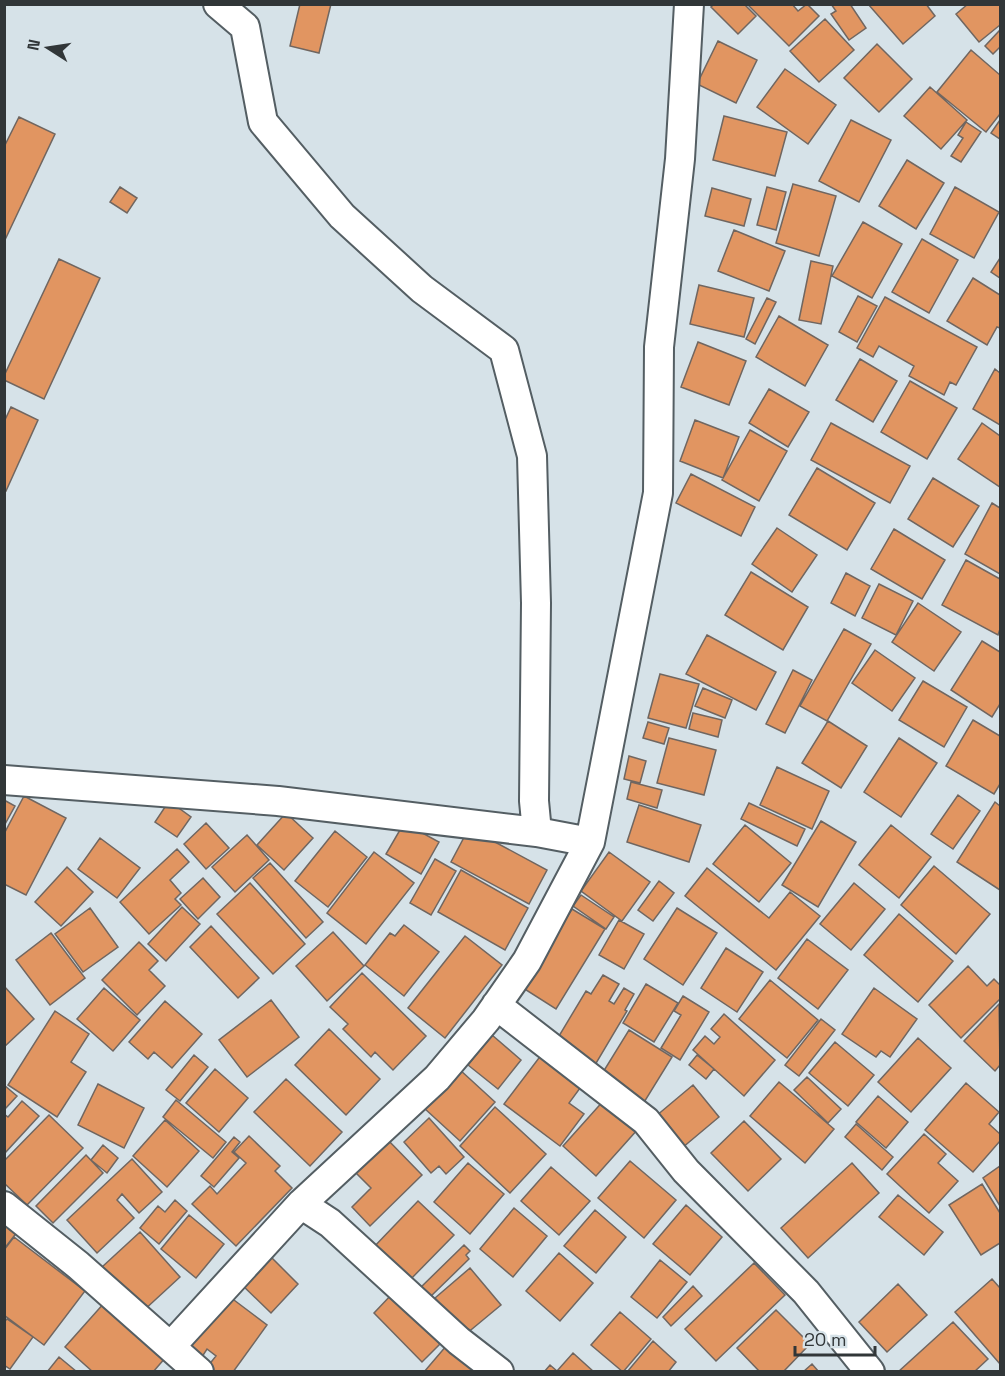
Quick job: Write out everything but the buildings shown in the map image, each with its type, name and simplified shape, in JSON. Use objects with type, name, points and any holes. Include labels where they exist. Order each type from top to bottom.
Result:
[{"type":"street","points":[[218,4],[245,27],[263,122],[270,131],[342,216],[422,289],[504,350],[532,456],[536,603],[534,801],[537,832]]},
{"type":"street","points":[[4,1206],[78,1265],[184,1363],[301,1204],[437,1078],[496,1005],[527,961],[590,843],[658,493],[659,346],[680,159],[689,4]]},
{"type":"street","points":[[4,780],[278,801],[537,832],[590,843]]},
{"type":"street","points":[[496,1005],[646,1121],[686,1171],[806,1292],[870,1371]]},
{"type":"street","points":[[301,1204],[330,1223],[459,1341],[499,1371]]}]
